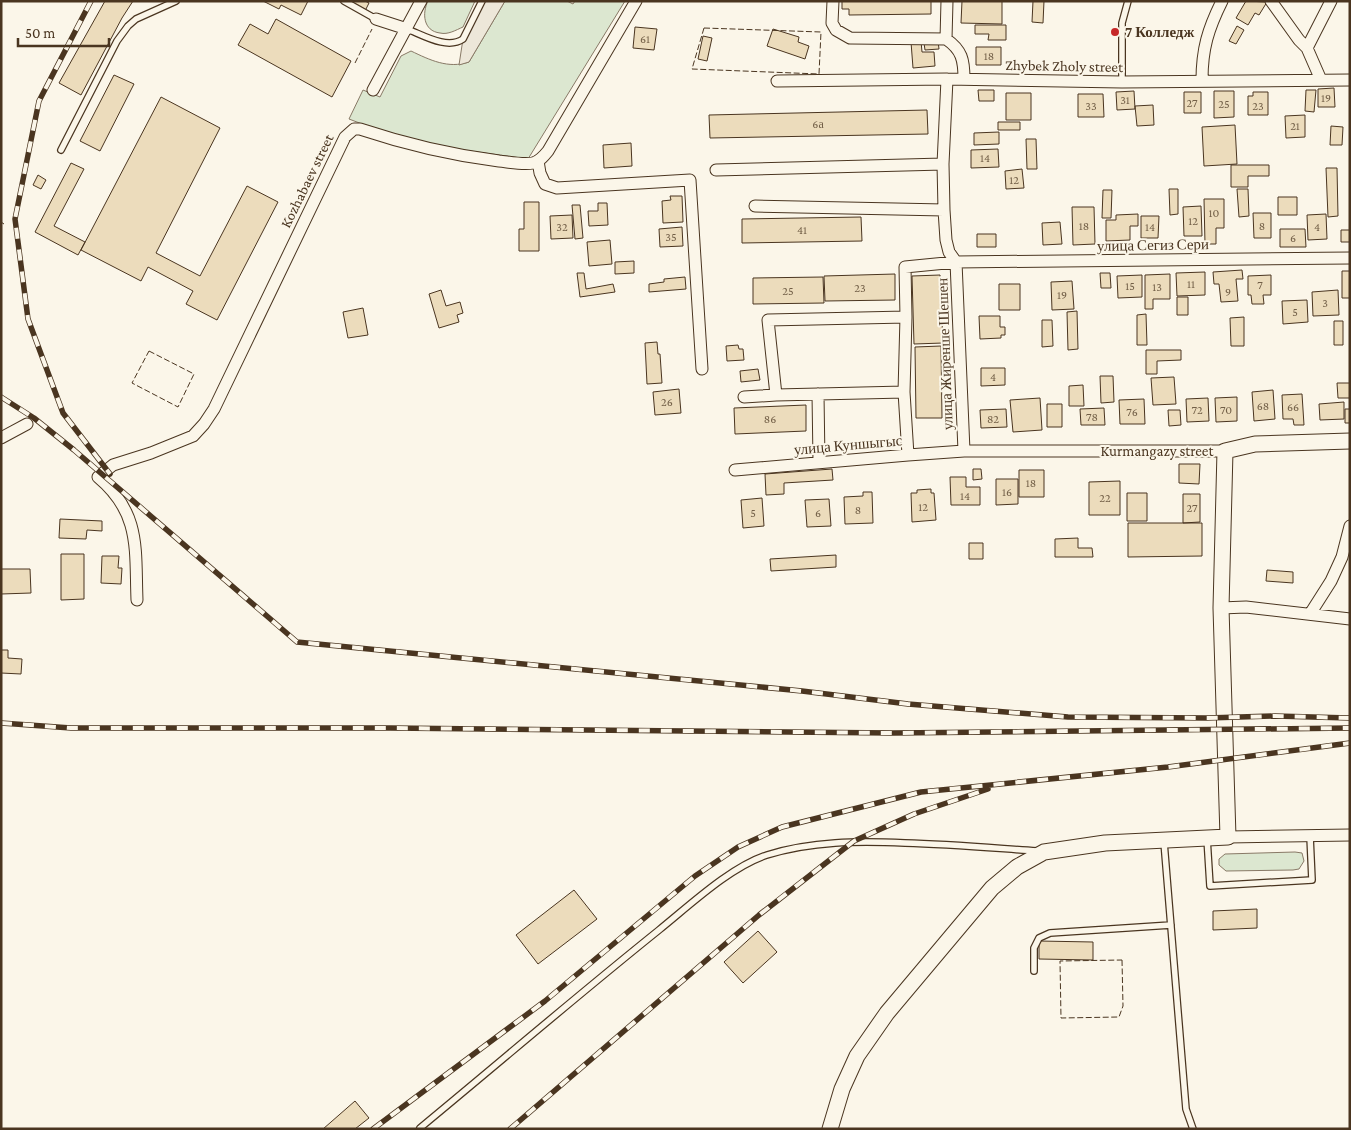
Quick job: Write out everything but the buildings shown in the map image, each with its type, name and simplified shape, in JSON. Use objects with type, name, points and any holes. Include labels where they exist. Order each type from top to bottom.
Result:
[{"type":"main road","name":"Kurmangazy street","points":[[1225,451],[1255,444],[1350,441]]},
{"type":"main road","points":[[830,1129],[842,1090],[857,1056],[887,1013],[992,888],[1017,867],[1044,852],[1105,843],[1228,837],[1221,608],[1225,451]]},
{"type":"street","points":[[373,90],[422,1]]},
{"type":"street","points":[[636,1],[548,151],[538,161],[540,173],[545,184],[557,188],[690,180],[702,369]]},
{"type":"street","points":[[833,1],[832,22],[836,30],[850,38],[946,39],[960,52],[964,62],[964,79]]},
{"type":"street","points":[[946,39],[947,1]]},
{"type":"street","points":[[1202,80],[1202,61],[1206,40],[1222,1]]},
{"type":"street","points":[[1270,1],[1307,48],[1321,80]]},
{"type":"street","points":[[1307,48],[1331,1]]},
{"type":"street","points":[[376,19],[407,29]]},
{"type":"street","name":"улица Жиренше Шешен","points":[[947,79],[943,164],[944,210],[946,240],[956,262],[964,451]]},
{"type":"street","name":"Zhybek Zholy street","points":[[777,80],[964,79],[1122,82],[1350,80]]},
{"type":"street","name":"Kozhabaev street","points":[[136,600],[132,528],[124,505],[110,487],[98,477],[113,464],[152,453],[193,436],[204,424],[214,409],[341,144],[349,132],[360,129],[403,143],[470,157],[525,163],[538,161]]},
{"type":"street","points":[[716,170],[943,164]]},
{"type":"street","points":[[755,206],[944,210]]},
{"type":"street","name":"улица Сегиз Сери","points":[[906,317],[905,267],[956,262],[1350,258]]},
{"type":"street","points":[[776,395],[768,320],[906,317],[904,392],[908,455]]},
{"type":"street","points":[[744,397],[904,392]]},
{"type":"street","points":[[818,394],[819,462]]},
{"type":"street","points":[[1,438],[26,424]]},
{"type":"street","name":"Kurmangazy street","points":[[964,451],[1225,451]]},
{"type":"street","name":"улица Куншыгыс","points":[[735,470],[964,451]]},
{"type":"street","points":[[1310,614],[1331,581],[1342,557],[1350,526]]},
{"type":"street","points":[[1221,608],[1246,607],[1350,619]]},
{"type":"street","points":[[1228,837],[1350,835]]},
{"type":"lane","points":[[61,150],[118,41],[128,26],[136,19],[176,1]]},
{"type":"lane","points":[[344,1],[376,19]]},
{"type":"lane","points":[[407,29],[436,40],[458,43],[463,39],[482,1]]},
{"type":"lane","points":[[1122,82],[1122,23],[1128,1]]},
{"type":"lane","points":[[1207,838],[1210,886],[1312,880],[1310,836]]},
{"type":"lane","points":[[1164,840],[1186,1109],[1193,1129]]},
{"type":"lane","points":[[421,1129],[629,954],[727,875],[764,856],[816,844],[854,841],[951,844],[1044,852]]},
{"type":"lane","points":[[1034,971],[1034,948],[1039,938],[1050,933],[1171,926]]},
{"type":"green space","points":[[428,1],[475,1],[463,27],[452,32],[443,33],[434,32],[425,21]]},
{"type":"green space","points":[[505,1],[567,1],[573,4],[575,1],[625,1],[528,159],[412,143],[349,119],[363,90],[380,97],[401,56],[411,51],[446,64],[469,62]]},
{"type":"green space","points":[[1302,853],[1304,861],[1299,869],[1226,871],[1219,865],[1219,859],[1225,854]]},
{"type":"shaded area","points":[[482,1],[505,1],[469,62],[459,65],[463,39]]},
{"type":"railway","points":[[91,1],[39,101],[15,219],[28,319],[63,413],[110,474]]},
{"type":"railway","points":[[1,397],[34,418],[74,450],[297,642],[802,691],[908,704],[1068,717],[1207,718],[1275,716],[1350,718]]},
{"type":"railway","points":[[1,723],[71,728],[390,728],[893,733],[1350,728]]},
{"type":"railway","points":[[373,1129],[545,1001],[695,876],[738,847],[782,827],[921,792],[1168,767],[1350,743]]},
{"type":"railway","points":[[510,1129],[759,915],[854,841],[914,814],[988,789]]},
{"type":"fence","points":[[704,28],[821,32],[819,74],[692,69],[704,28]]},
{"type":"fence","points":[[355,63],[372,29]]},
{"type":"fence","points":[[149,351],[194,374],[178,407],[132,383],[149,351]]},
{"type":"fence","points":[[1122,960],[1123,1006],[1119,1017],[1061,1018],[1060,961],[1122,960]]},
{"type":"place","name":"7 Колледж","points":[[1115,32]]}]
